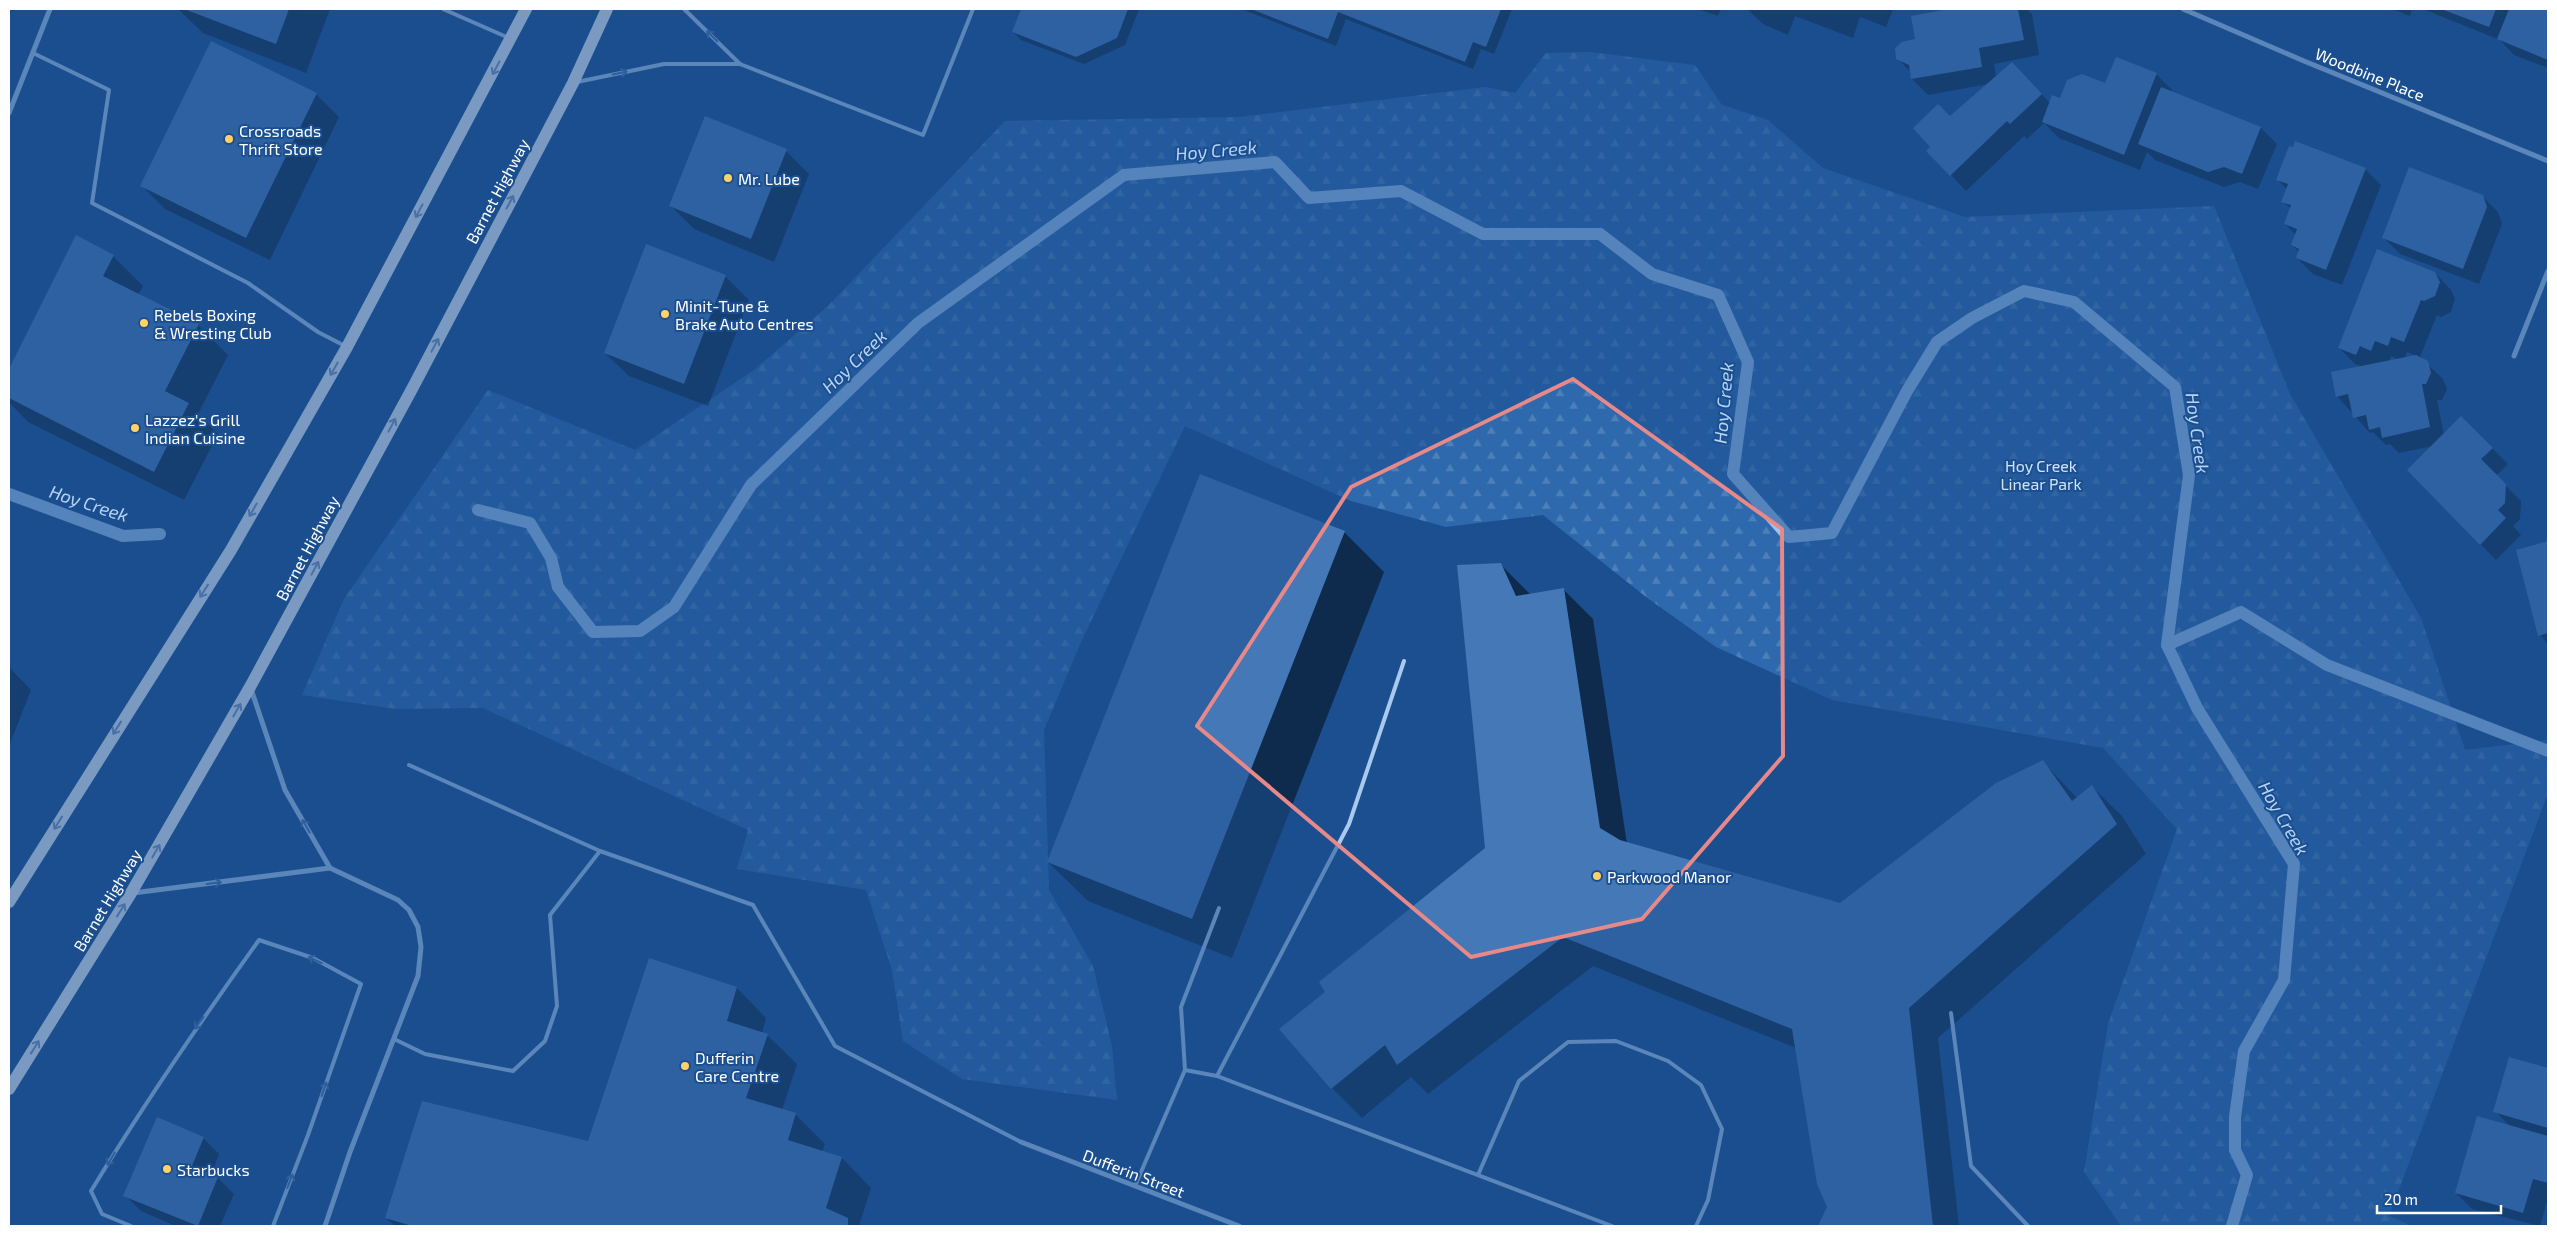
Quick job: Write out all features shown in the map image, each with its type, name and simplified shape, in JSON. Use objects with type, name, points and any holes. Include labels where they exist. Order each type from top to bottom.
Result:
[{"type":"main road","points":[[9,902],[230,550],[347,347],[526,9]]},
{"type":"main road","name":"Barnet Highway","points":[[9,1089],[131,893],[250,687],[405,402],[573,83],[608,9]]},
{"type":"street","points":[[9,113],[50,9]]},
{"type":"street","name":"Woodbine Place","points":[[2183,9],[2304,61],[2548,160]]},
{"type":"street","points":[[2514,356],[2548,271]]},
{"type":"street","points":[[250,687],[285,790],[330,868]]},
{"type":"street","points":[[131,893],[330,868],[398,900],[409,910],[418,927],[421,947],[418,976],[350,1152],[325,1226]]},
{"type":"street","name":"Dufferin Street","points":[[1021,1142],[1239,1226]]},
{"type":"lane","points":[[443,9],[511,39]]},
{"type":"lane","points":[[684,9],[740,64]]},
{"type":"lane","points":[[573,83],[664,64],[740,64],[924,135],[972,9]]},
{"type":"lane","points":[[33,53],[109,90],[92,203],[248,282],[318,332],[347,347]]},
{"type":"lane","points":[[1217,1076],[1349,824],[1404,661]]},
{"type":"lane","points":[[409,765],[600,850],[753,905],[835,1046],[1021,1142]]},
{"type":"lane","points":[[394,1039],[425,1054],[513,1071],[545,1041],[557,1006],[550,915],[600,850]]},
{"type":"lane","points":[[1135,1186],[1184,1070],[1181,1007],[1219,908]]},
{"type":"lane","points":[[131,1226],[102,1214],[92,1191],[130,1128],[194,1030],[259,940],[314,958],[361,984],[308,1135],[273,1226]]},
{"type":"lane","points":[[1951,1013],[1970,1166],[2028,1226]]},
{"type":"lane","points":[[1478,1175],[1520,1081],[1568,1042],[1616,1041],[1668,1061],[1701,1085],[1722,1129],[1708,1200],[1696,1226]]},
{"type":"lane","points":[[1184,1070],[1217,1076],[1612,1226]]},
{"type":"highlighted area","points":[[1573,379],[1782,529],[1783,756],[1642,919],[1471,957],[1197,726],[1351,487]]},
{"type":"green space","name":"Hoy Creek Linear Park","points":[[1590,52],[1695,65],[1722,105],[1768,120],[1823,168],[1965,217],[2214,206],[2290,394],[2421,618],[2465,750],[2548,740],[2548,793],[2389,1216],[2412,1226],[2121,1226],[2084,1172],[2108,1024],[2177,829],[2103,748],[1832,700],[1716,647],[1646,597],[1543,515],[1446,527],[1351,501],[1185,426],[1081,642],[1044,730],[1049,890],[1093,966],[1112,1046],[1117,1100],[962,1079],[903,1041],[892,970],[866,890],[737,869],[748,830],[483,708],[396,709],[302,695],[344,599],[488,390],[635,450],[754,370],[828,306],[1005,121],[1240,117],[1486,87],[1515,93],[1546,53]]},
{"type":"building","points":[[184,9],[289,9],[276,44]]},
{"type":"building","points":[[1021,9],[1128,9],[1117,38],[1076,57],[1012,32]]},
{"type":"building","points":[[1251,9],[1501,9],[1486,47],[1473,42],[1465,62],[1338,12],[1328,39]]},
{"type":"building","points":[[1949,9],[2018,9],[2024,40],[1979,48],[1982,67],[1911,79],[1909,65],[1896,59],[1895,48],[1902,42],[1915,39],[1911,16]]},
{"type":"building","points":[[2441,9],[2496,9],[2489,27]]},
{"type":"building","points":[[2509,9],[2548,9],[2548,60],[2497,39]]},
{"type":"building","name":"Crossroads Thrift Store","points":[[211,41],[317,93],[246,238],[140,186]]},
{"type":"building","points":[[2116,57],[2157,73],[2124,155],[2042,122],[2052,95],[2060,98],[2067,80],[2082,74],[2105,83]]},
{"type":"building","points":[[2012,62],[2042,94],[2010,124],[2007,121],[1950,176],[1926,151],[1930,147],[1913,128],[1938,104],[1950,116]]},
{"type":"building","points":[[2161,87],[2261,127],[2242,174],[2224,167],[2208,172],[2138,144]]},
{"type":"building","name":"Mr. Lube","points":[[705,116],[787,149],[751,239],[669,206]]},
{"type":"building","points":[[2295,141],[2366,168],[2326,270],[2296,258],[2299,249],[2291,245],[2297,229],[2284,224],[2291,205],[2281,202],[2288,184],[2276,180],[2289,146],[2293,147]]},
{"type":"building","points":[[2409,167],[2483,195],[2487,207],[2463,269],[2382,238]]},
{"type":"building","points":[[76,235],[114,255],[103,276],[199,324],[165,391],[189,403],[154,472],[9,398],[9,369]]},
{"type":"building","name":"Minit-Tune & Brake Auto Centres","points":[[646,244],[726,275],[684,384],[604,353]]},
{"type":"building","points":[[2377,249],[2435,272],[2440,282],[2435,296],[2424,301],[2421,300],[2404,342],[2391,337],[2388,346],[2375,341],[2371,351],[2360,346],[2356,355],[2338,348]]},
{"type":"building","points":[[2416,355],[2428,361],[2431,373],[2426,384],[2422,384],[2430,427],[2382,438],[2380,427],[2369,430],[2366,415],[2353,418],[2348,394],[2336,397],[2331,372]]},
{"type":"building","points":[[2461,416],[2493,448],[2481,459],[2506,484],[2505,503],[2498,510],[2506,518],[2480,545],[2407,470]]},
{"type":"building","points":[[1200,474],[1345,531],[1192,919],[1047,862]]},
{"type":"building","points":[[2548,541],[2548,633],[2538,636],[2516,550]]},
{"type":"building","name":"Parkwood Manor","points":[[1501,563],[1516,596],[1564,588],[1600,828],[1620,840],[1840,903],[1996,783],[2043,760],[2072,801],[2092,785],[2117,824],[1909,1008],[1933,1226],[1818,1226],[1827,1207],[1817,1184],[1792,1029],[1563,937],[1397,1065],[1385,1045],[1331,1089],[1279,1029],[1325,992],[1319,982],[1485,848],[1457,565]]},
{"type":"building","name":"Dufferin Care Centre","points":[[649,958],[737,987],[727,1021],[768,1034],[746,1098],[796,1113],[788,1140],[842,1157],[826,1208],[848,1218],[848,1226],[412,1226],[385,1218],[422,1101],[588,1141]]},
{"type":"building","points":[[2509,1057],[2548,1068],[2548,1128],[2493,1112]]},
{"type":"building","points":[[2477,1116],[2548,1136],[2548,1183],[2533,1179],[2523,1213],[2455,1193]]},
{"type":"building","name":"Starbucks","points":[[157,1117],[204,1137],[192,1166],[218,1177],[198,1226],[123,1196]]},
{"type":"waterway","name":"Hoy Creek","points":[[478,510],[530,523],[551,558],[558,587],[593,632],[640,631],[674,607],[751,485],[918,323],[1124,175],[1275,162],[1309,198],[1401,191],[1483,234],[1600,234],[1652,274],[1718,295],[1748,362],[1733,474],[1789,537],[1832,533],[1907,391],[1937,342],[1972,318],[2024,291],[2074,302],[2175,387],[2189,475],[2167,645],[2197,708],[2294,864],[2284,980],[2244,1051],[2235,1117],[2235,1150],[2247,1175],[2232,1226]]},
{"type":"waterway","name":"Hoy Creek","points":[[9,494],[123,536],[160,534]]},
{"type":"waterway","points":[[2167,645],[2241,612],[2327,665],[2548,751]]},
{"type":"place","name":"Crossroads Thrift Store","points":[[229,139]]},
{"type":"place","name":"Mr. Lube","points":[[728,178]]},
{"type":"place","name":"Minit-Tune & Brake Auto Centres","points":[[665,314]]},
{"type":"place","name":"Rebels Boxing & Wresting Club","points":[[144,323]]},
{"type":"place","name":"Lazzez's Grill Indian Cuisine","points":[[135,428]]},
{"type":"place","name":"Parkwood Manor","points":[[1597,876]]},
{"type":"place","name":"Dufferin Care Centre","points":[[685,1066]]},
{"type":"place","name":"Starbucks","points":[[167,1169]]}]
